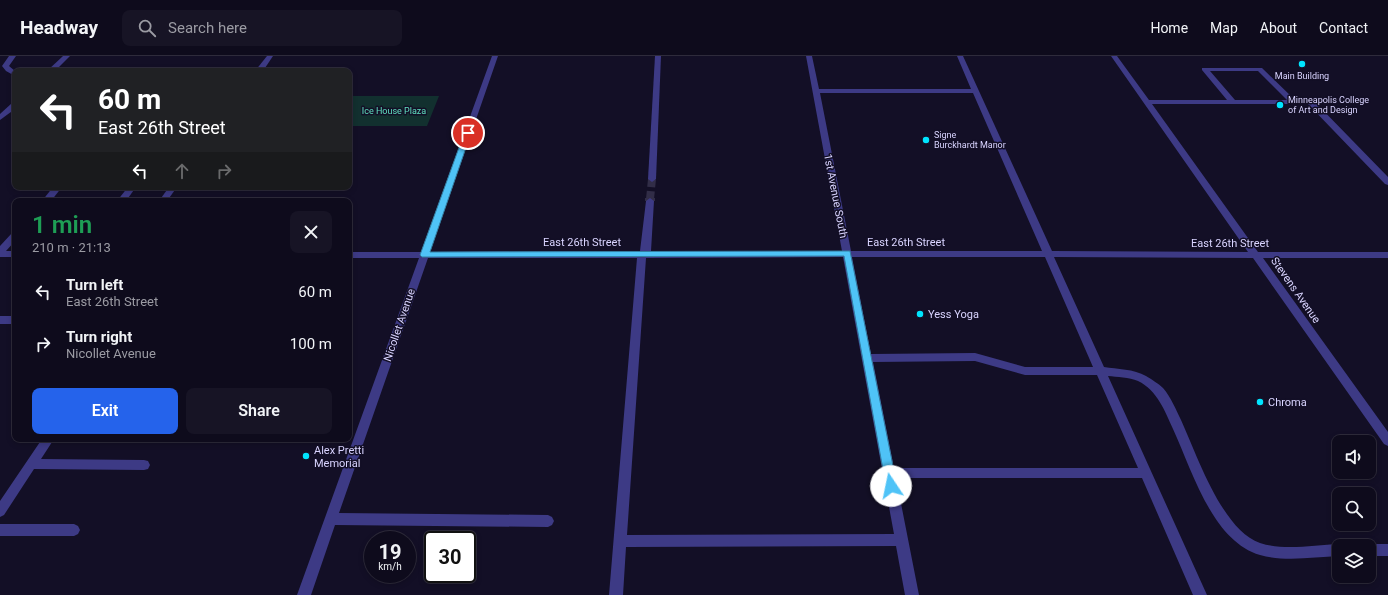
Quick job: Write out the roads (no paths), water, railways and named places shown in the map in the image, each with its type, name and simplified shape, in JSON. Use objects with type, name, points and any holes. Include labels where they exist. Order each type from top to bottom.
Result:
[{"type":"street","points":[[12,72],[5,66],[13,56]]},
{"type":"street","points":[[54,68],[67,56]]},
{"type":"street","points":[[261,68],[270,56]]},
{"type":"street","name":"Nicollet Avenue","points":[[304,595],[495,56]]},
{"type":"street","points":[[652,179],[658,56]]},
{"type":"street","name":"1st Avenue South","points":[[810,56],[912,595]]},
{"type":"street","points":[[960,56],[1200,595]]},
{"type":"street","name":"Stevens Avenue","points":[[1114,56],[1388,441]]},
{"type":"street","points":[[1233,102],[1204,69],[1260,69],[1293,102]]},
{"type":"street","points":[[816,91],[976,91]]},
{"type":"street","points":[[1147,102],[1310,102],[1388,182]]},
{"type":"street","points":[[0,118],[12,107]]},
{"type":"street","points":[[49,198],[55,190]]},
{"type":"street","points":[[123,198],[130,190]]},
{"type":"street","points":[[616,595],[644,254],[650,201]]},
{"type":"street","points":[[0,253],[12,239]]},
{"type":"street","points":[[0,253],[12,254]]},
{"type":"street","name":"East 26th Street","points":[[352,255],[1388,255]]},
{"type":"street","points":[[0,320],[12,320]]},
{"type":"street","points":[[867,358],[975,357],[1025,371],[1100,371],[1141,378],[1159,391],[1167,403],[1213,505],[1229,527],[1248,544],[1258,549],[1272,552],[1332,550]]},
{"type":"street","points":[[0,511],[46,442]]},
{"type":"street","points":[[32,464],[144,466]]},
{"type":"street","points":[[889,473],[1145,472]]},
{"type":"street","points":[[331,519],[548,521]]},
{"type":"street","points":[[0,530],[74,530]]},
{"type":"street","points":[[620,541],[902,540]]},
{"type":"street","points":[[1376,550],[1388,550]]},
{"type":"tunnel","points":[[650,199],[652,179]]},
{"type":"place","name":"Main Building","points":[[1302,64]]},
{"type":"place","name":"Minneapolis College of Art and Design","points":[[1280,105]]},
{"type":"place","name":"Signe Burckhardt Manor","points":[[926,140]]},
{"type":"place","name":"Yess Yoga","points":[[920,314]]},
{"type":"place","name":"Chroma","points":[[1260,402]]},
{"type":"place","name":"Alex Pretti Memorial","points":[[306,456]]},
{"type":"park label","name":"Ice House Plaza","points":[[394,111]]}]
